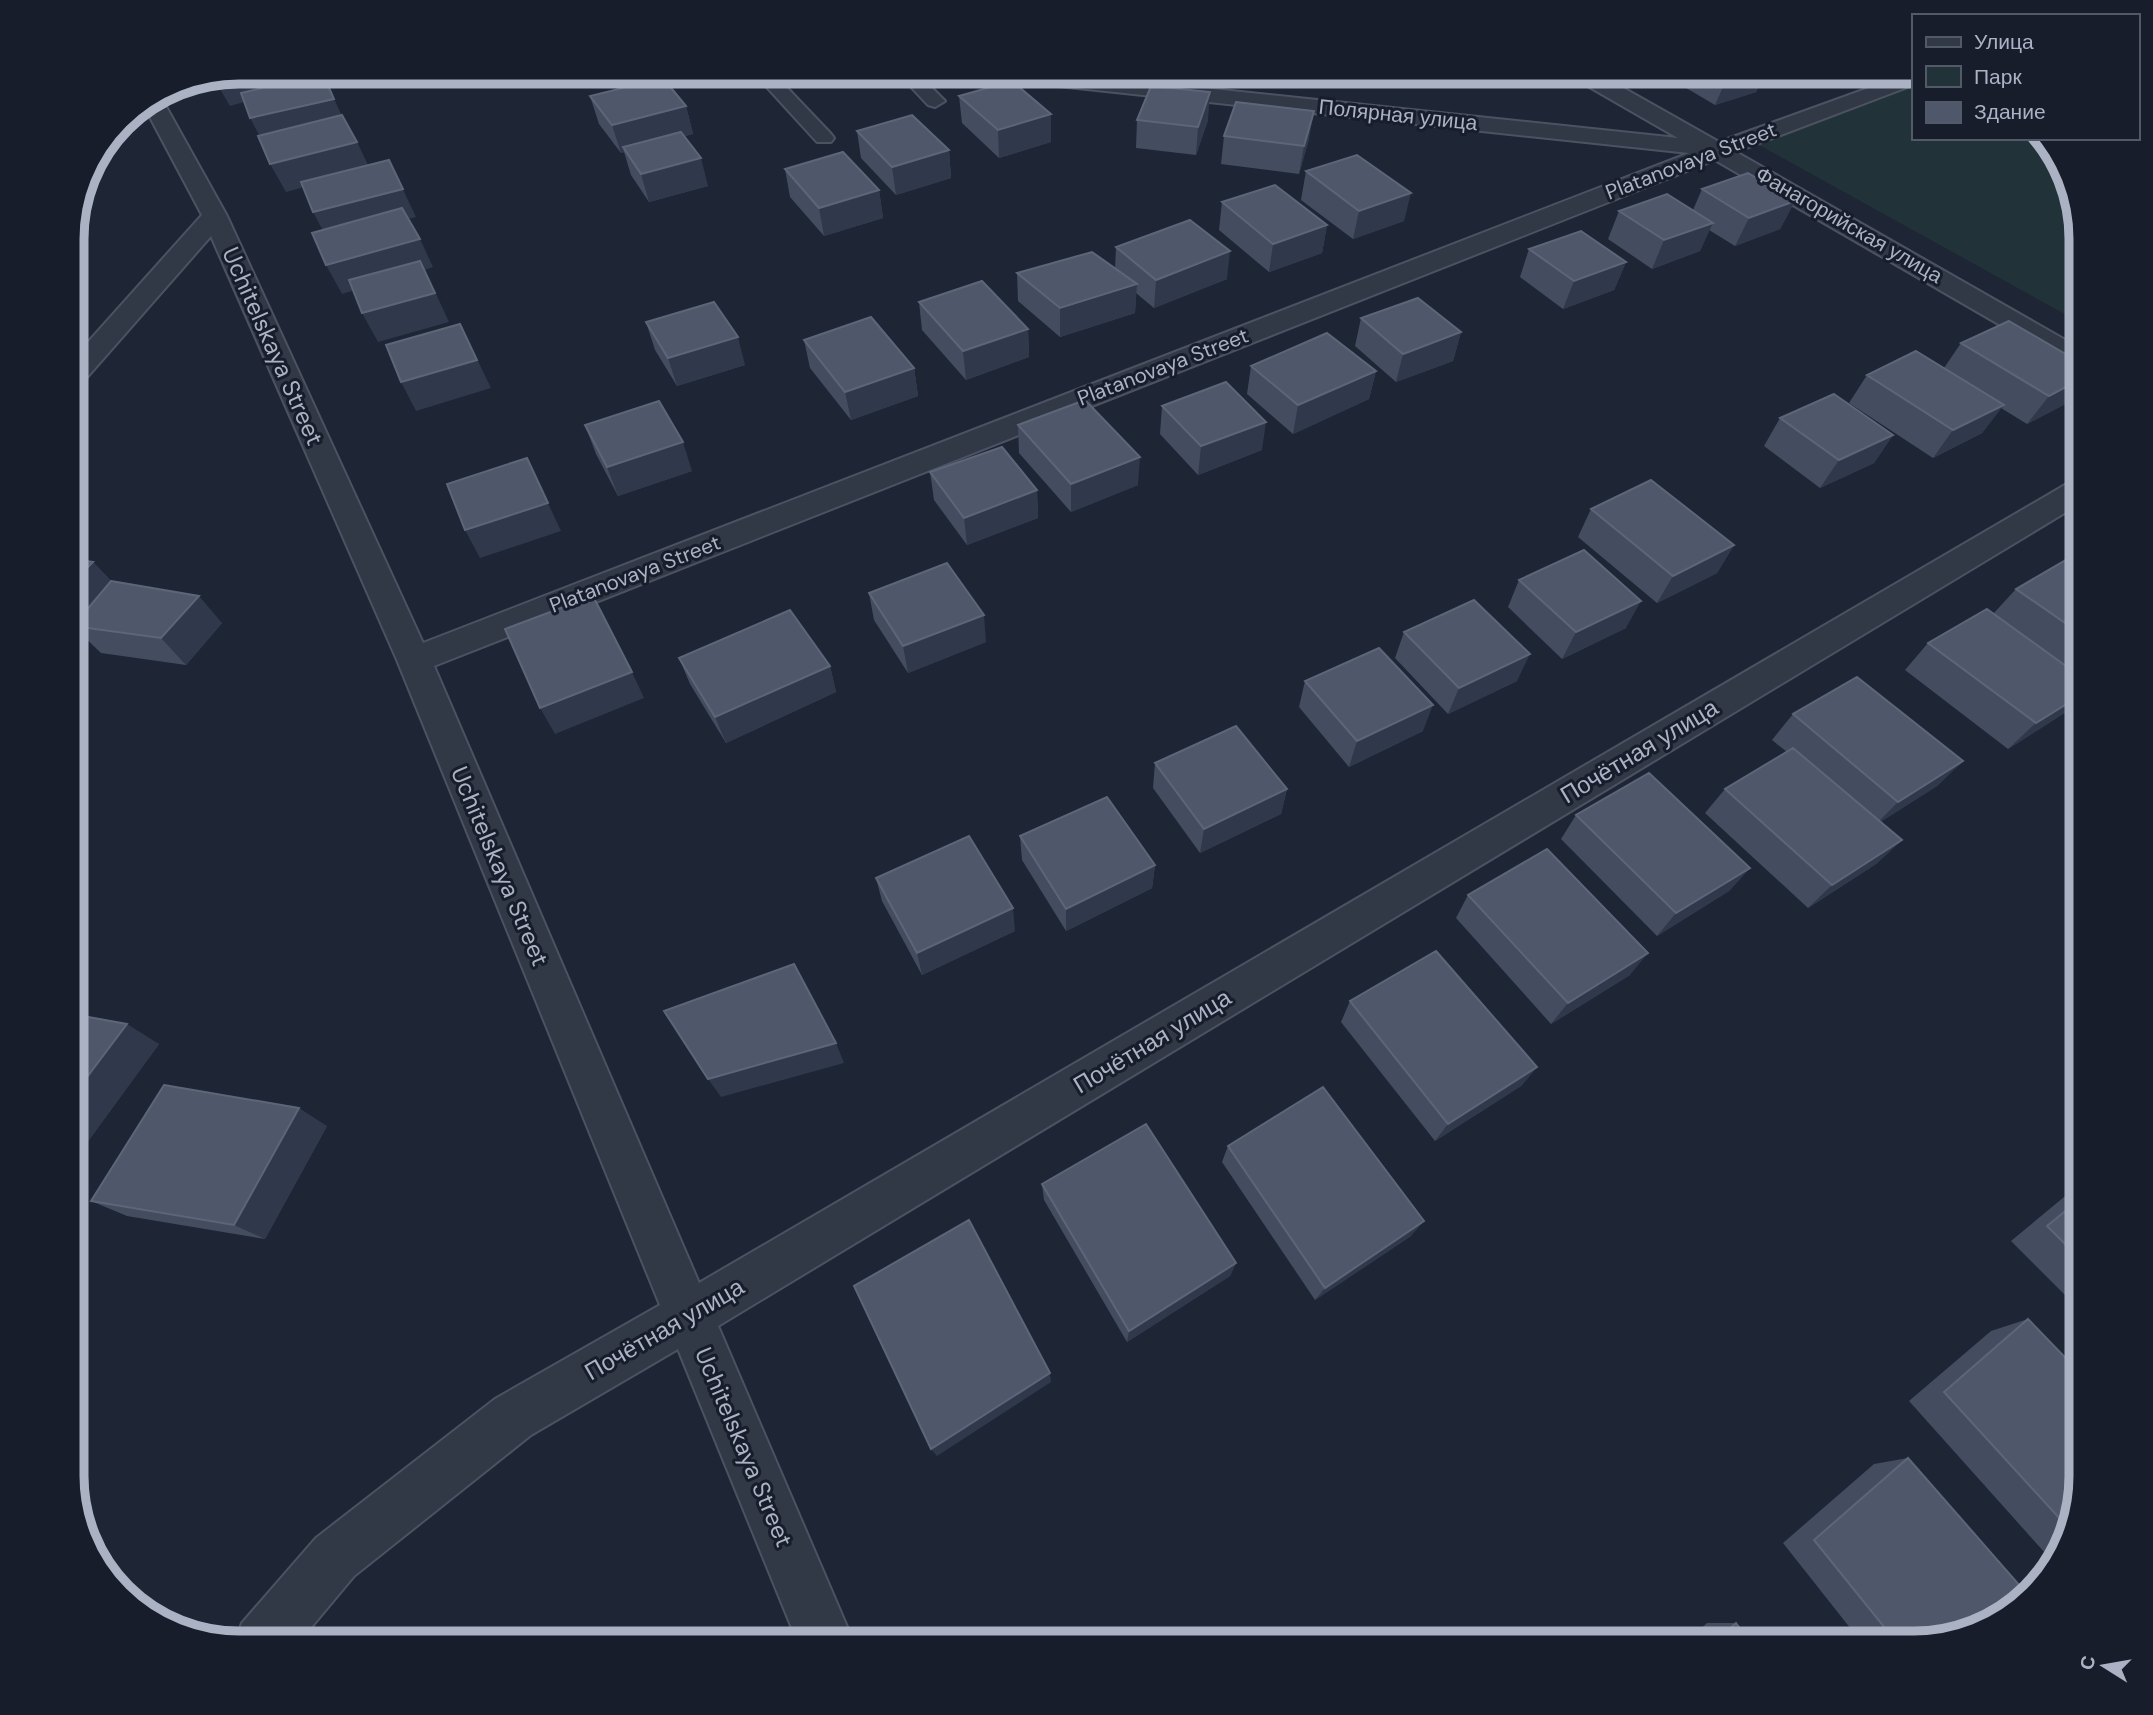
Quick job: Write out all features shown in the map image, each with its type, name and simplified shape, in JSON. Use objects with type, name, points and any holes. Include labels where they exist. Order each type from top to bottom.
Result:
[{"type":"street","name":"Полярная улица","points":[[1105,84],[1719,150]]},
{"type":"street","name":"Фанагорийская улица","points":[[1601,84],[2069,353]]},
{"type":"street","name":"Platanovaya Street","points":[[414,660],[1719,150],[1897,84]]},
{"type":"street","name":"Uchitelskaya Street","points":[[156,108],[215,216],[414,660],[821,1631]]},
{"type":"street","points":[[84,364],[215,216]]},
{"type":"street","points":[[84,332],[120,323]]},
{"type":"street","name":"Почётная улица","points":[[272,1631],[335,1557],[513,1417],[689,1316],[2069,496]]},
{"type":"lane","points":[[773,84],[824,138]]},
{"type":"lane","points":[[918,84],[935,102]]},
{"type":"green space","points":[[1912,85],[1912,140],[2033,140],[2048,161],[2064,199],[2069,239],[2069,316],[1759,145]]},
{"type":"building","points":[[280,84],[327,84],[334,99],[250,118],[241,93]]},
{"type":"building","points":[[639,84],[668,84],[686,106],[612,125],[590,96]]},
{"type":"building","points":[[1001,84],[1016,84],[1051,114],[998,130],[959,96]]},
{"type":"building","points":[[1151,86],[1210,92],[1198,127],[1137,120]]},
{"type":"building","points":[[1236,102],[1314,111],[1304,146],[1224,136]]},
{"type":"building","points":[[342,115],[357,142],[270,164],[258,136]]},
{"type":"building","points":[[912,115],[949,150],[892,167],[857,131]]},
{"type":"building","points":[[681,132],[701,158],[641,174],[623,147]]},
{"type":"building","points":[[843,152],[879,190],[819,208],[785,169]]},
{"type":"building","points":[[1357,155],[1411,193],[1359,211],[1306,171]]},
{"type":"building","points":[[389,160],[403,189],[313,212],[301,182]]},
{"type":"building","points":[[1748,173],[1795,201],[1749,218],[1702,189]]},
{"type":"building","points":[[1275,185],[1327,225],[1273,244],[1222,202]]},
{"type":"building","points":[[1667,194],[1713,223],[1664,240],[1619,211]]},
{"type":"building","points":[[402,208],[420,239],[326,265],[312,233]]},
{"type":"building","points":[[1190,220],[1230,251],[1156,280],[1116,247]]},
{"type":"building","points":[[1581,231],[1626,262],[1574,281],[1529,249]]},
{"type":"building","points":[[1092,252],[1137,284],[1060,308],[1017,273]]},
{"type":"building","points":[[420,261],[435,293],[362,313],[349,280]]},
{"type":"building","points":[[982,281],[1028,329],[963,351],[919,302]]},
{"type":"building","points":[[1418,298],[1461,332],[1403,354],[1361,318]]},
{"type":"building","points":[[714,302],[738,337],[668,358],[646,322]]},
{"type":"building","points":[[871,317],[914,368],[845,392],[804,340]]},
{"type":"building","points":[[2009,321],[2069,356],[2069,385],[2049,396],[1961,343]]},
{"type":"building","points":[[460,324],[477,360],[401,382],[386,345]]},
{"type":"building","points":[[1327,333],[1376,371],[1298,405],[1251,366]]},
{"type":"building","points":[[1916,351],[2004,405],[1953,430],[1867,375]]},
{"type":"building","points":[[1226,382],[1266,422],[1201,446],[1162,406]]},
{"type":"building","points":[[1834,394],[1893,435],[1839,460],[1780,418]]},
{"type":"building","points":[[1085,400],[1140,457],[1071,484],[1018,425]]},
{"type":"building","points":[[659,401],[683,442],[607,467],[585,425]]},
{"type":"building","points":[[1002,447],[1037,490],[964,518],[930,472]]},
{"type":"building","points":[[527,458],[548,503],[465,530],[447,484]]},
{"type":"building","points":[[1651,480],[1734,545],[1673,576],[1591,509]]},
{"type":"building","points":[[1584,550],[1641,601],[1576,632],[1519,580]]},
{"type":"building","points":[[2069,558],[2069,626],[2016,589]]},
{"type":"building","points":[[84,561],[93,562],[84,571]]},
{"type":"building","points":[[947,563],[984,615],[903,646],[869,593]]},
{"type":"building","points":[[111,581],[199,596],[161,638],[84,628],[84,613]]},
{"type":"building","points":[[593,596],[632,672],[540,708],[505,629]]},
{"type":"building","points":[[1474,600],[1530,654],[1459,688],[1404,632]]},
{"type":"building","points":[[1987,609],[2069,668],[2069,702],[2036,723],[1928,643]]},
{"type":"building","points":[[790,610],[830,666],[715,717],[679,658]]},
{"type":"building","points":[[1379,648],[1433,705],[1357,741],[1305,681]]},
{"type":"building","points":[[1857,677],[1963,761],[1898,802],[1793,714]]},
{"type":"building","points":[[1236,726],[1287,789],[1204,829],[1155,763]]},
{"type":"building","points":[[1793,748],[1902,840],[1832,885],[1725,789]]},
{"type":"building","points":[[1649,773],[1750,868],[1676,913],[1576,815]]},
{"type":"building","points":[[1107,797],[1155,865],[1066,909],[1020,836]]},
{"type":"building","points":[[969,836],[1013,908],[917,953],[876,878]]},
{"type":"building","points":[[1547,849],[1648,953],[1568,1003],[1468,895]]},
{"type":"building","points":[[1436,951],[1537,1067],[1448,1124],[1350,1001]]},
{"type":"building","points":[[794,964],[836,1043],[708,1079],[664,1011]]},
{"type":"building","points":[[84,1016],[127,1024],[84,1081]]},
{"type":"building","points":[[164,1085],[299,1108],[234,1225],[91,1201]]},
{"type":"building","points":[[1323,1087],[1424,1221],[1325,1288],[1228,1146]]},
{"type":"building","points":[[1146,1124],[1236,1263],[1129,1331],[1042,1184]]},
{"type":"building","points":[[2069,1208],[2069,1248],[2047,1226]]},
{"type":"building","points":[[969,1220],[1050,1373],[931,1449],[854,1286]]},
{"type":"building","points":[[2028,1319],[2069,1362],[2069,1476],[2062,1521],[1944,1392]]},
{"type":"building","points":[[1908,1458],[2022,1588],[2000,1605],[1964,1623],[1934,1630],[1887,1631],[1814,1540]]},
{"type":"building","points":[[1736,1623],[1742,1631],[1727,1631]]}]
